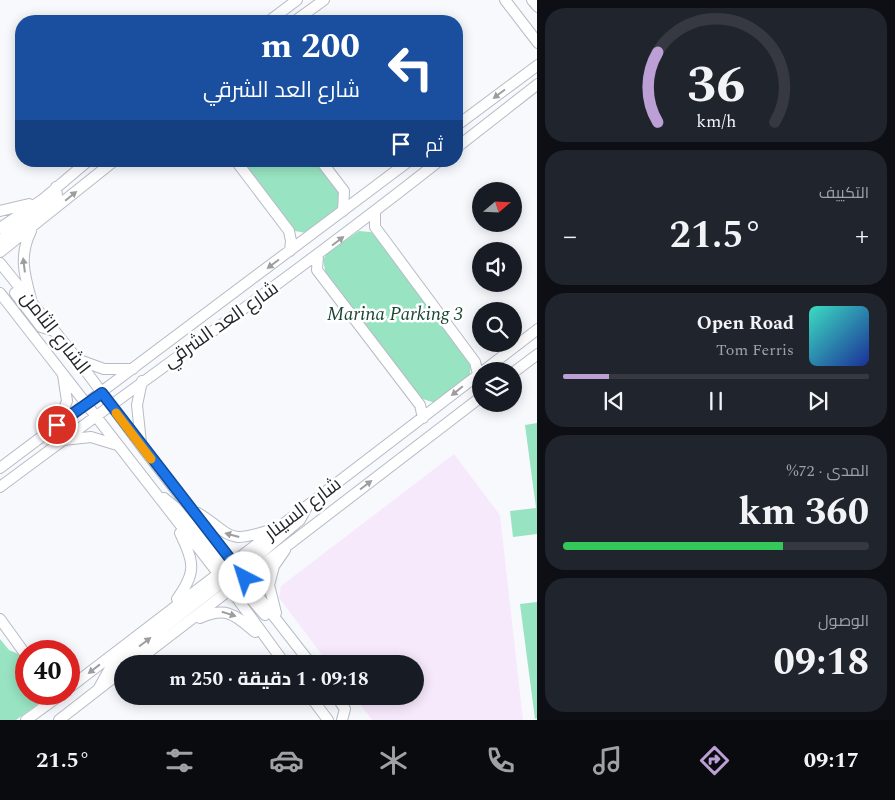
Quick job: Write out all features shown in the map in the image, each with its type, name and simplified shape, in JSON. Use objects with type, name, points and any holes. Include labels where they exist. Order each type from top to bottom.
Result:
[{"type":"street","points":[[277,15],[297,0]]},
{"type":"street","points":[[304,15],[324,0]]},
{"type":"street","points":[[506,0],[537,42]]},
{"type":"street","points":[[463,121],[537,65]]},
{"type":"street","points":[[463,142],[537,85]]},
{"type":"street","points":[[525,93],[537,89]]},
{"type":"street","points":[[0,228],[42,200],[81,167]]},
{"type":"street","points":[[0,252],[107,167]]},
{"type":"street","points":[[241,167],[289,231],[292,241],[290,251]]},
{"type":"street","points":[[326,167],[344,191],[343,212]]},
{"type":"street","name":"شارع العد الشرقي","points":[[0,468],[401,167]]},
{"type":"street","name":"شارع العد الشرقي","points":[[0,487],[110,404],[302,267],[431,167]]},
{"type":"street","points":[[0,240],[57,196],[56,187]]},
{"type":"street","points":[[344,191],[364,195]]},
{"type":"street","points":[[0,211],[19,208],[42,200]]},
{"type":"street","points":[[375,212],[375,227],[475,362]]},
{"type":"street","points":[[359,224],[375,227]]},
{"type":"street","points":[[33,227],[25,243],[23,256],[23,267],[33,304]]},
{"type":"street","points":[[289,231],[298,236],[310,236]]},
{"type":"street","points":[[318,255],[317,270],[420,405],[422,418]]},
{"type":"street","name":"الشارع الثامن","points":[[0,263],[77,359],[192,511],[231,575],[264,636],[278,655]]},
{"type":"street","points":[[302,267],[317,270]]},
{"type":"street","points":[[0,273],[41,327],[54,331]]},
{"type":"street","name":"الشارع الثامن","points":[[0,293],[175,520],[281,626],[304,655]]},
{"type":"street","name":"شارع السينار","points":[[494,362],[537,330]]},
{"type":"street","points":[[522,366],[537,355]]},
{"type":"street","points":[[77,359],[104,369],[134,369]]},
{"type":"street","points":[[57,425],[67,402],[63,374]]},
{"type":"street","name":"شارع السينار","points":[[145,655],[188,624],[231,575],[278,528],[472,379]]},
{"type":"street","points":[[142,381],[137,405],[142,447]]},
{"type":"street","name":"شارع السينار","points":[[80,679],[174,606],[288,544],[472,404]]},
{"type":"street","points":[[420,405],[435,409]]},
{"type":"street","points":[[63,440],[91,437],[118,446]]},
{"type":"street","points":[[148,484],[175,507],[278,631],[297,646]]},
{"type":"street","points":[[99,688],[109,670],[300,520],[309,504]]},
{"type":"street","points":[[192,511],[205,518],[219,531],[232,537],[253,536],[278,528]]},
{"type":"street","points":[[174,606],[187,584],[192,569],[189,551],[175,520]]},
{"type":"street","points":[[281,626],[268,585],[274,566],[288,544]]},
{"type":"street","points":[[188,624],[209,614],[225,612],[238,617],[257,634],[264,636]]},
{"type":"street","points":[[0,619],[15,640]]},
{"type":"street","points":[[59,720],[114,677]]},
{"type":"street","points":[[26,720],[36,716],[45,705]]},
{"type":"street","points":[[317,705],[328,720]]},
{"type":"street","points":[[342,705],[345,709],[342,720]]},
{"type":"shaded area","points":[[454,454],[500,515],[523,720],[372,720],[361,705],[424,705],[424,655],[322,655],[279,598],[281,586]]},
{"type":"green space","points":[[247,167],[321,167],[340,192],[341,209],[306,233],[295,231]]},
{"type":"green space","name":"Marina Parking 3","points":[[359,231],[371,232],[377,238],[464,353],[471,366],[469,379],[435,403],[420,398],[326,275],[323,260],[327,253]]},
{"type":"green space","points":[[537,423],[537,534],[513,537],[510,511],[536,508],[525,425]]},
{"type":"green space","points":[[537,602],[537,718],[535,719],[520,604]]},
{"type":"green space","points":[[0,639],[9,650],[15,652],[15,705],[37,705],[16,720],[0,720]]},
{"type":"slow traffic","points":[[116,413],[151,459]]},
{"type":"route","points":[[57,425],[102,393],[245,578]]}]
